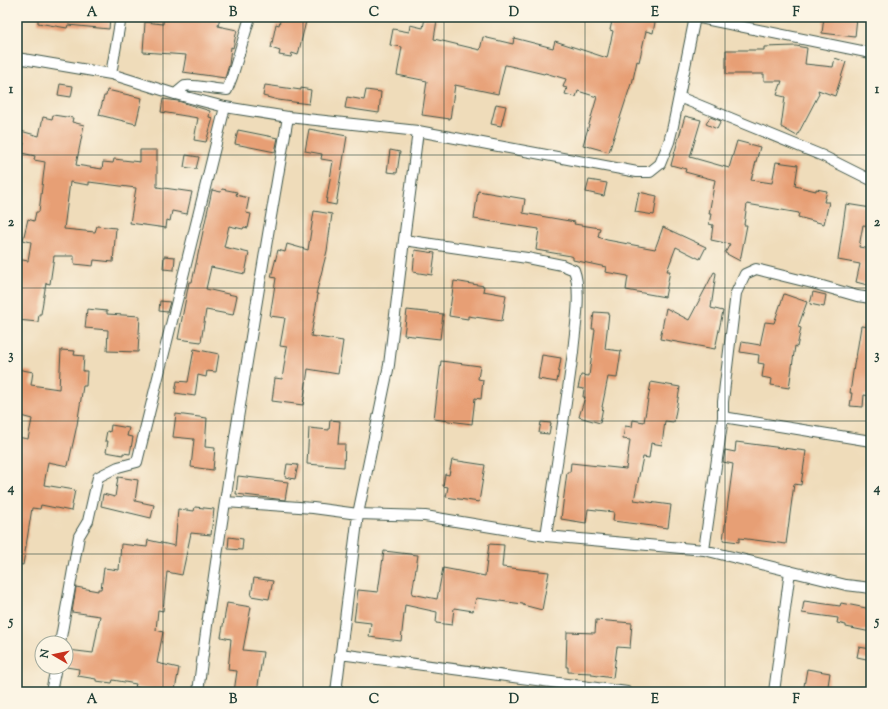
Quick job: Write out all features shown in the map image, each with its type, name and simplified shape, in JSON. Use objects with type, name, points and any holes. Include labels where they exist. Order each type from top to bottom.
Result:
[{"type":"street","points":[[111,74],[121,17]]},
{"type":"street","points":[[175,94],[185,86],[227,90],[250,17]]},
{"type":"street","points":[[17,58],[111,74],[175,94],[224,107],[288,117],[418,131],[637,172],[650,172],[660,164],[669,142],[695,17],[871,53]]},
{"type":"street","points":[[679,97],[823,156],[871,180]]},
{"type":"street","points":[[61,635],[79,536],[88,521],[98,477],[118,467],[137,462],[224,107]]},
{"type":"street","points":[[198,692],[248,351],[288,117]]},
{"type":"street","points":[[336,692],[358,514],[390,365],[418,131]]},
{"type":"street","points":[[404,240],[527,258],[562,265],[574,270],[577,278],[577,314],[566,403],[546,536]]},
{"type":"street","points":[[704,550],[723,417],[723,402],[736,293],[745,274],[756,269],[856,296],[871,298]]},
{"type":"street","points":[[723,417],[871,441]]},
{"type":"street","points":[[226,502],[313,508],[358,514],[425,516],[546,536],[704,550],[846,585],[871,588]]},
{"type":"street","points":[[774,692],[790,571]]},
{"type":"street","points":[[340,654],[627,692]]},
{"type":"street","points":[[51,692],[54,675]]},
{"type":"building","points":[[38,17],[110,17],[109,29],[68,25],[67,28],[38,23]]},
{"type":"building","points":[[164,17],[220,17],[218,26],[237,30],[233,48],[231,47],[229,65],[225,78],[183,72],[186,55],[143,52],[145,22],[163,24]]},
{"type":"building","points":[[281,17],[307,17],[298,55],[292,53],[291,57],[279,55],[280,51],[271,48],[276,24],[279,25]]},
{"type":"building","points":[[613,17],[656,17],[653,33],[646,31],[639,62],[637,61],[632,84],[609,152],[583,145],[597,97],[578,91],[576,97],[565,94],[567,88],[563,87],[566,79],[506,65],[498,94],[455,85],[450,119],[422,115],[427,81],[397,75],[402,47],[390,45],[393,29],[409,32],[410,25],[423,28],[425,18],[437,20],[434,39],[480,50],[483,37],[513,44],[514,38],[553,48],[555,41],[607,58],[613,31],[610,30]]},
{"type":"building","points":[[824,17],[857,17],[855,37],[822,33]]},
{"type":"building","points":[[796,46],[807,48],[805,64],[833,67],[835,58],[846,62],[835,96],[818,90],[819,94],[797,136],[781,127],[785,97],[777,95],[782,81],[764,81],[764,74],[726,74],[726,50],[764,50],[764,47]]},
{"type":"building","points":[[60,84],[73,86],[71,97],[58,95]]},
{"type":"building","points":[[265,85],[311,90],[309,104],[278,100],[263,96]]},
{"type":"building","points":[[107,90],[142,98],[136,124],[99,115]]},
{"type":"building","points":[[366,90],[381,92],[379,113],[345,108],[347,97],[364,100]]},
{"type":"building","points":[[163,99],[178,101],[210,111],[209,117],[213,118],[206,142],[194,140],[198,118],[161,112]]},
{"type":"building","points":[[496,104],[506,106],[501,126],[491,124]]},
{"type":"building","points":[[53,115],[73,118],[72,122],[84,125],[76,165],[102,169],[103,162],[113,163],[114,159],[140,162],[140,150],[157,150],[157,187],[192,192],[187,214],[172,211],[170,221],[167,220],[166,228],[130,223],[136,188],[89,182],[89,185],[70,182],[64,229],[95,232],[97,226],[116,228],[113,262],[94,260],[93,266],[74,264],[74,256],[54,256],[50,284],[46,283],[41,314],[39,314],[38,322],[17,320],[17,259],[28,261],[31,242],[23,240],[28,219],[34,221],[36,212],[39,212],[45,162],[34,160],[35,156],[22,153],[24,143],[17,141],[17,130],[39,136],[43,117],[52,119]]},
{"type":"building","points":[[685,116],[701,120],[690,157],[729,168],[737,141],[760,147],[751,180],[772,183],[776,162],[798,165],[795,186],[816,191],[816,189],[827,191],[824,202],[829,202],[824,224],[798,217],[799,213],[747,204],[744,225],[747,225],[740,261],[725,253],[730,244],[711,240],[713,225],[709,224],[711,214],[709,214],[715,180],[685,172],[686,169],[671,165]]},
{"type":"building","points":[[710,117],[721,121],[717,129],[706,124]]},
{"type":"building","points":[[309,129],[347,136],[336,205],[326,203],[333,161],[321,159],[322,154],[305,151]]},
{"type":"building","points":[[238,130],[278,138],[275,152],[235,144]]},
{"type":"building","points":[[390,150],[400,152],[397,173],[387,172]]},
{"type":"building","points":[[186,155],[199,157],[196,169],[184,167]]},
{"type":"building","points":[[589,180],[607,183],[604,196],[586,192]]},
{"type":"building","points":[[222,189],[237,192],[236,195],[249,198],[246,213],[251,214],[248,228],[244,227],[243,229],[229,226],[224,247],[249,253],[245,274],[211,267],[206,289],[237,296],[233,315],[206,310],[201,342],[178,339],[189,282],[192,282],[212,190],[221,192]]},
{"type":"building","points":[[478,191],[525,199],[523,213],[600,228],[598,237],[607,240],[655,249],[663,227],[706,247],[700,259],[676,247],[667,271],[670,271],[665,297],[626,290],[628,276],[605,272],[606,267],[573,260],[573,257],[571,256],[536,250],[539,229],[474,219]]},
{"type":"building","points":[[639,192],[657,196],[654,215],[635,212]]},
{"type":"building","points":[[846,204],[871,208],[871,226],[863,225],[859,247],[871,249],[871,286],[856,282],[860,264],[838,260]]},
{"type":"building","points":[[314,211],[332,214],[327,251],[316,294],[318,294],[311,336],[343,341],[338,374],[308,369],[303,405],[272,401],[275,378],[282,379],[287,347],[280,346],[285,318],[270,316],[276,278],[271,277],[278,250],[285,252],[287,244],[308,250]]},
{"type":"building","points":[[415,250],[435,253],[432,275],[413,272]]},
{"type":"building","points":[[164,256],[175,257],[174,270],[163,269]]},
{"type":"building","points":[[714,272],[716,273],[711,308],[723,311],[715,349],[660,339],[666,308],[689,320]]},
{"type":"building","points":[[454,281],[484,286],[483,291],[506,295],[502,321],[468,316],[468,319],[449,316]]},
{"type":"building","points":[[813,292],[826,295],[824,307],[810,304]]},
{"type":"building","points":[[784,294],[807,302],[798,327],[801,328],[797,347],[795,346],[789,388],[771,385],[772,379],[762,377],[764,364],[758,363],[759,355],[740,352],[742,342],[760,345],[765,322],[774,323]]},
{"type":"building","points":[[160,301],[170,302],[167,312],[159,311]]},
{"type":"building","points":[[87,309],[107,311],[107,314],[140,316],[138,352],[107,351],[108,330],[85,328]]},
{"type":"building","points":[[407,310],[443,314],[440,339],[404,335]]},
{"type":"building","points":[[594,312],[609,313],[605,349],[621,351],[617,378],[608,377],[600,423],[579,417],[585,397],[583,397],[584,389],[578,388],[581,375],[589,376],[595,329],[592,329]]},
{"type":"building","points":[[861,326],[871,327],[871,396],[864,395],[863,407],[850,406],[852,393],[850,393]]},
{"type":"building","points":[[194,349],[219,354],[216,372],[207,371],[206,377],[198,375],[195,396],[175,393],[177,381],[188,382]]},
{"type":"building","points":[[61,350],[75,351],[74,355],[84,356],[83,371],[87,371],[86,386],[83,386],[77,425],[68,466],[48,462],[44,485],[75,490],[71,511],[41,505],[40,509],[32,508],[23,565],[17,564],[17,437],[28,439],[32,419],[17,415],[17,369],[33,372],[31,385],[59,389]]},
{"type":"building","points":[[542,355],[561,358],[557,382],[538,379]]},
{"type":"building","points":[[441,361],[480,366],[478,379],[483,380],[481,399],[475,398],[472,424],[434,419]]},
{"type":"building","points":[[651,382],[680,387],[674,422],[665,421],[662,445],[651,443],[649,458],[643,457],[634,500],[671,505],[668,528],[613,521],[614,512],[588,509],[586,523],[561,519],[567,472],[570,472],[571,463],[626,469],[630,440],[623,439],[625,426],[632,427],[633,420],[644,422]]},
{"type":"building","points":[[176,414],[207,418],[205,447],[215,448],[213,470],[191,467],[194,439],[173,437]]},
{"type":"building","points":[[330,420],[340,421],[338,444],[345,444],[344,467],[307,464],[309,428],[329,430]]},
{"type":"building","points":[[541,422],[551,423],[549,434],[539,433]]},
{"type":"building","points":[[111,425],[129,428],[127,436],[133,437],[130,454],[123,453],[123,455],[106,452],[108,441],[105,441],[107,431],[110,432]]},
{"type":"building","points":[[736,442],[806,451],[801,485],[794,484],[786,544],[739,538],[739,542],[723,540],[733,464],[723,462],[725,450],[735,452]]},
{"type":"building","points":[[452,460],[485,465],[479,502],[446,497],[448,487],[443,486],[445,474],[449,475]]},
{"type":"building","points":[[287,464],[298,465],[295,479],[285,477]]},
{"type":"building","points":[[238,476],[288,482],[285,500],[236,494]]},
{"type":"building","points":[[118,477],[138,480],[135,501],[154,505],[151,518],[101,506],[103,494],[115,497]]},
{"type":"building","points":[[195,507],[214,509],[211,535],[191,533],[182,575],[167,572],[163,611],[158,610],[156,630],[163,632],[157,663],[179,668],[175,690],[165,688],[164,692],[162,692],[135,687],[136,684],[113,680],[112,683],[96,681],[96,679],[78,676],[79,669],[74,668],[74,651],[93,653],[100,616],[72,612],[76,587],[98,591],[98,589],[101,589],[104,568],[119,570],[121,544],[147,547],[148,540],[175,546],[178,509],[194,511]]},
{"type":"building","points":[[229,537],[243,539],[242,550],[228,549]]},
{"type":"building","points":[[489,544],[504,545],[502,567],[549,572],[542,610],[523,604],[476,598],[473,611],[454,608],[452,625],[436,623],[437,612],[405,605],[401,641],[369,637],[371,623],[354,621],[358,590],[378,592],[384,551],[418,555],[412,594],[437,599],[443,568],[485,576]]},
{"type":"building","points":[[254,578],[273,581],[269,599],[251,596]]},
{"type":"building","points":[[804,601],[840,606],[841,603],[871,609],[871,632],[846,627],[846,625],[837,623],[838,618],[802,613]]},
{"type":"building","points":[[227,603],[251,607],[243,650],[263,652],[257,692],[234,692],[237,671],[228,670],[231,639],[221,637]]},
{"type":"building","points":[[596,620],[632,623],[630,648],[617,647],[613,678],[592,675],[592,673],[568,672],[568,667],[566,667],[567,632],[595,633]]},
{"type":"building","points":[[859,647],[871,649],[871,660],[857,657]]},
{"type":"building","points":[[807,669],[830,673],[827,692],[803,692]]}]
